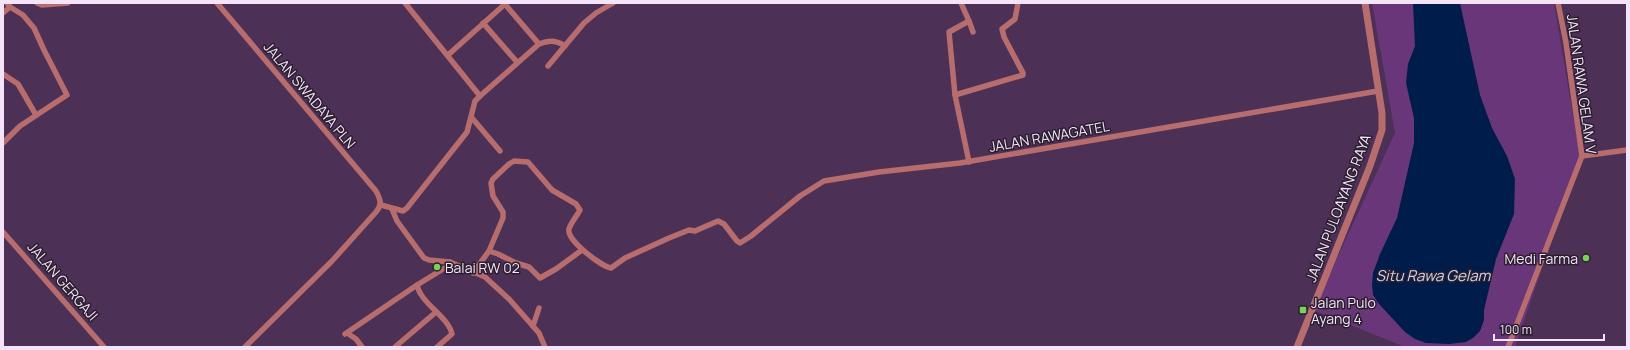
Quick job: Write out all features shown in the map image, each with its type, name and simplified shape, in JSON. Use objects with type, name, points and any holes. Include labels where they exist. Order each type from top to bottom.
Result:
[{"type":"street","points":[[38,3],[42,5],[68,3]]},
{"type":"street","name":"JALAN SWADAYA PLN","points":[[217,3],[376,191],[381,205]]},
{"type":"street","points":[[405,3],[480,96]]},
{"type":"street","points":[[448,55],[504,3],[539,44]]},
{"type":"street","points":[[548,66],[584,23],[596,13],[613,3]]},
{"type":"street","points":[[961,3],[973,32]]},
{"type":"street","points":[[955,95],[1023,75],[1004,37],[1002,29],[1015,19],[1018,3]]},
{"type":"street","name":"JALAN PULOAYANG RAYA","points":[[1297,347],[1370,166],[1382,130],[1382,113],[1365,3]]},
{"type":"street","name":"JALAN RAWA GELAM V","points":[[1508,347],[1582,156],[1566,43],[1558,3]]},
{"type":"street","points":[[3,13],[8,5],[23,15],[34,28],[67,94],[66,97],[18,128],[3,143]]},
{"type":"street","points":[[968,162],[955,95],[949,32],[969,21]]},
{"type":"street","points":[[483,23],[517,62]]},
{"type":"street","points":[[245,347],[332,261],[381,205],[403,211],[409,207],[467,132],[476,101],[480,96],[539,44],[549,41],[565,46]]},
{"type":"street","points":[[3,74],[18,84],[36,115]]},
{"type":"street","name":"JALAN RAWAGATEL","points":[[582,250],[611,268],[625,258],[669,238],[689,230],[695,231],[718,221],[724,224],[738,242],[743,241],[800,196],[824,182],[879,172],[968,162],[1378,91]]},
{"type":"street","points":[[472,118],[500,151]]},
{"type":"street","points":[[1582,156],[1627,150]]},
{"type":"street","points":[[473,273],[489,252],[504,215],[493,196],[491,183],[493,179],[514,161],[528,162],[552,190],[577,205],[580,210],[569,229],[569,233],[582,250],[556,269],[540,278],[529,267],[516,263],[498,254],[489,252]]},
{"type":"street","points":[[392,209],[397,221],[424,258],[429,260],[450,262],[485,277],[493,283],[533,326],[543,339],[545,347]]},
{"type":"street","name":"JALAN GERGAJI","points":[[3,232],[104,347]]},
{"type":"street","points":[[362,347],[356,339],[347,334],[448,266],[450,262]]},
{"type":"street","points":[[418,285],[426,301],[451,329],[452,334],[437,347]]},
{"type":"street","points":[[533,326],[539,308]]},
{"type":"street","points":[[395,347],[436,312]]},
{"type":"shaded area","points":[[1372,3],[1554,3],[1580,157],[1515,347],[1405,347],[1313,310],[1395,133]]},
{"type":"water","name":"Situ Rawa Gelam","points":[[1413,3],[1460,3],[1480,95],[1492,128],[1507,156],[1515,179],[1514,214],[1496,259],[1484,310],[1484,320],[1480,331],[1466,342],[1449,344],[1426,343],[1415,339],[1405,332],[1379,304],[1373,295],[1373,273],[1397,218],[1414,143],[1414,118],[1406,83],[1408,64],[1415,46]]},
{"type":"place","name":"Medi Farma","points":[[1586,258]]},
{"type":"place","name":"Balai RW 02","points":[[437,267]]},
{"type":"place","name":"Jalan Pulo Ayang 4","points":[[1303,310]]}]
